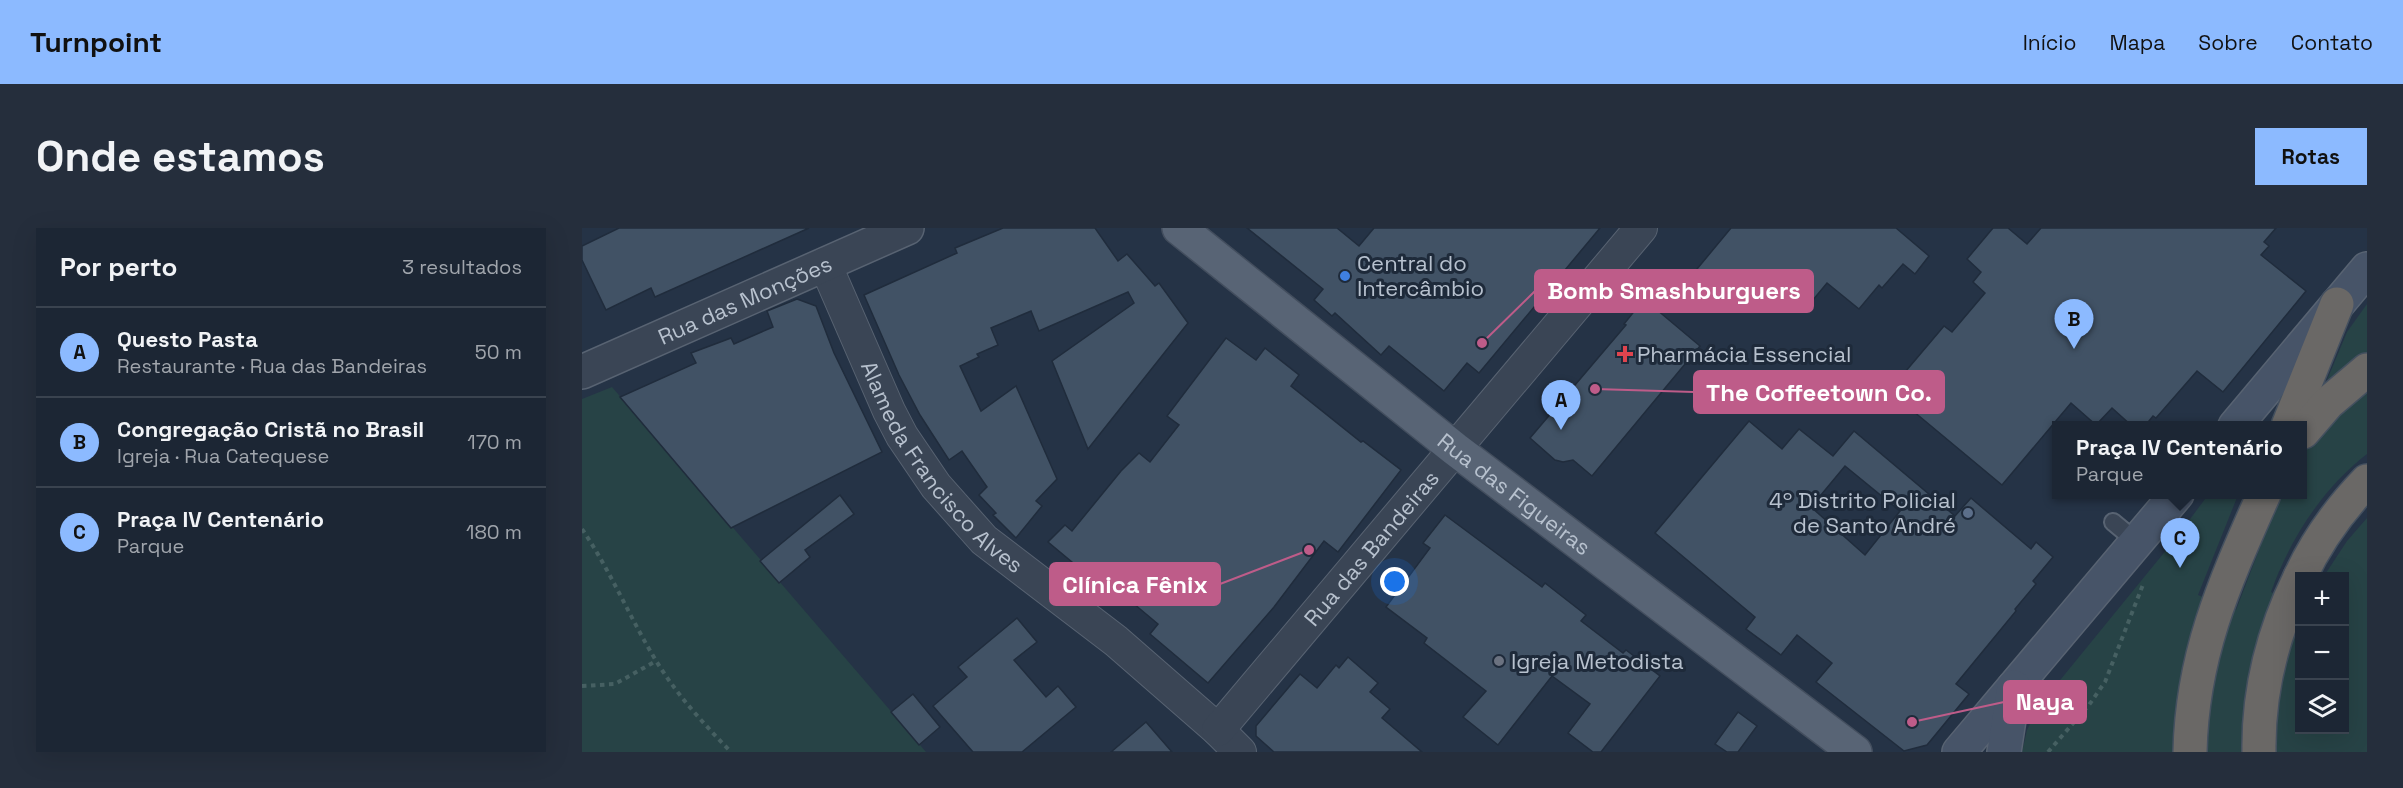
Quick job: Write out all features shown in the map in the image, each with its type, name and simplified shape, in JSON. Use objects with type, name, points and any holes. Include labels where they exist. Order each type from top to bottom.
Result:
[{"type":"highway","points":[[2290,421],[2337,304]]},
{"type":"highway","points":[[2307,427],[2328,403],[2367,370]]},
{"type":"highway","points":[[2259,752],[2260,710],[2266,670],[2277,632],[2302,571],[2325,530],[2367,481]]},
{"type":"highway","points":[[2190,752],[2194,689],[2202,649],[2229,573],[2262,499]]},
{"type":"main road","name":"Rua das Figueiras","points":[[1179,228],[1455,449],[1855,752]]},
{"type":"main road","points":[[2239,421],[2367,269]]},
{"type":"main road","points":[[1959,752],[2015,686],[2125,540],[2172,499]]},
{"type":"main road","points":[[2004,752],[2015,686]]},
{"type":"street","name":"Rua das Monções","points":[[582,372],[907,228]]},
{"type":"street","name":"Rua das Bandeiras","points":[[1218,730],[1641,228]]},
{"type":"street","name":"Alameda Francisco Alves","points":[[825,264],[889,411],[902,436],[936,486],[984,540],[1116,641],[1240,752]]},
{"type":"path","points":[[582,529],[611,574],[656,661],[694,714],[731,752]]},
{"type":"path","points":[[2049,752],[2097,695],[2110,672],[2127,629],[2146,574],[2125,540]]},
{"type":"path","points":[[582,686],[615,684],[656,661]]},
{"type":"green space","points":[[2367,304],[2367,352],[2327,380],[2347,332]]},
{"type":"green space","points":[[612,387],[926,752],[582,752],[582,399]]},
{"type":"green space","points":[[2367,387],[2367,454],[2336,483],[2309,516],[2288,553],[2271,592],[2295,602],[2295,734],[2349,734],[2349,572],[2327,572],[2347,541],[2367,518],[2367,752],[2022,752],[2027,730],[2039,706],[2205,499],[2236,499],[2198,595],[2236,610],[2278,499],[2307,499],[2307,447],[2320,430]]},
{"type":"building","points":[[619,228],[809,228],[655,297],[651,288],[606,310],[582,260],[582,246]]},
{"type":"building","points":[[1003,228],[1095,228],[1118,261],[1127,254],[1155,286],[1159,283],[1188,323],[1088,449],[1052,361],[1134,303],[1128,292],[1039,331],[1031,311],[991,328],[998,345],[977,354],[979,357],[960,366],[981,411],[1016,386],[1057,479],[1036,501],[1042,506],[1016,538],[993,515],[996,513],[979,495],[987,487],[962,451],[949,460],[920,415],[899,375],[864,295],[957,253],[955,248]]},
{"type":"building","points":[[1247,228],[1337,228],[1359,246],[1374,228],[1600,228],[1479,373],[1467,363],[1444,391],[1389,346],[1381,355],[1335,313],[1332,316],[1314,300],[1323,289]]},
{"type":"building","points":[[1731,228],[1896,228],[1929,256],[1915,274],[1903,264],[1882,288],[1879,285],[1859,309],[1827,283],[1803,312],[1778,290],[1762,309],[1754,302],[1747,311],[1697,269]]},
{"type":"building","points":[[1993,228],[2008,228],[2027,244],[2041,228],[2276,228],[2264,242],[2269,246],[2261,255],[2306,291],[2223,392],[2197,371],[2156,418],[2153,416],[2149,421],[2126,421],[2112,408],[2100,421],[2091,421],[2071,403],[2056,421],[2052,421],[2052,426],[2002,485],[1889,391],[1944,326],[1952,332],[1985,293],[1973,282],[1981,272],[1967,259]]},
{"type":"building","points":[[797,299],[816,306],[834,353],[882,452],[731,528],[620,397],[696,363],[691,353],[731,338],[734,344],[773,327],[767,311]]},
{"type":"building","points":[[1644,299],[1700,346],[1592,476],[1573,460],[1563,462],[1555,460],[1530,438],[1626,325],[1624,324]]},
{"type":"building","points":[[1226,338],[1256,360],[1265,348],[1299,375],[1291,386],[1361,442],[1363,441],[1401,470],[1338,552],[1324,541],[1274,607],[1208,683],[1150,634],[1158,624],[1115,588],[1087,569],[1084,572],[1048,542],[1065,525],[1072,531],[1121,471],[1139,453],[1150,462],[1179,425],[1167,416]]},
{"type":"building","points":[[1749,421],[1782,449],[1799,429],[1833,456],[1854,431],[1955,516],[1971,498],[2031,549],[2036,542],[2053,557],[2033,581],[2036,584],[2015,609],[2016,611],[1956,684],[1969,694],[1927,745],[1904,751],[1816,682],[1832,663],[1797,635],[1781,655],[1746,629],[1755,617],[1655,533]],"holes":[[[1845,466],[1900,511],[1865,555],[1811,507]]]},
{"type":"building","points":[[840,495],[854,514],[805,550],[810,557],[779,583],[760,561]]},
{"type":"building","points":[[1445,515],[1542,587],[1545,583],[1586,615],[1581,621],[1623,653],[1626,650],[1660,676],[1601,752],[1593,752],[1568,733],[1590,704],[1552,676],[1498,745],[1463,717],[1486,691],[1424,643],[1427,638],[1386,607],[1430,548],[1423,543]]},
{"type":"building","points":[[1017,618],[1037,642],[1014,660],[1046,697],[1058,686],[1076,707],[1022,752],[973,752],[933,706],[967,677],[958,667]]},
{"type":"building","points":[[1348,657],[1378,683],[1370,692],[1390,709],[1382,718],[1422,752],[1274,752],[1256,736],[1256,726],[1300,674],[1317,688],[1336,665],[1339,668]]},
{"type":"building","points":[[913,694],[940,727],[919,745],[891,712]]},
{"type":"building","points":[[1738,712],[1757,726],[1738,752],[1727,752],[1715,744]]},
{"type":"building","points":[[1146,722],[1172,752],[1111,752]]},
{"type":"place","name":"Central do Intercâmbio","points":[[1345,276]]},
{"type":"place","name":"Bomb Smashburguers","points":[[1482,343]]},
{"type":"place","name":"Congregação Cristã no Brasil","points":[[2074,349]]},
{"type":"place","name":"Pharmácia Essencial","points":[[1625,354]]},
{"type":"place","name":"The Coffeetown Co.","points":[[1595,389]]},
{"type":"place","name":"Questo Pasta","points":[[1561,430]]},
{"type":"place","name":"4º Distrito Policial de Santo André","points":[[1968,513]]},
{"type":"place","name":"Clínica Fênix","points":[[1309,550]]},
{"type":"place","name":"Praça IV Centenário","points":[[2180,568]]},
{"type":"place","name":"Igreja Metodista","points":[[1499,661]]},
{"type":"place","name":"Naya","points":[[1912,722]]}]
